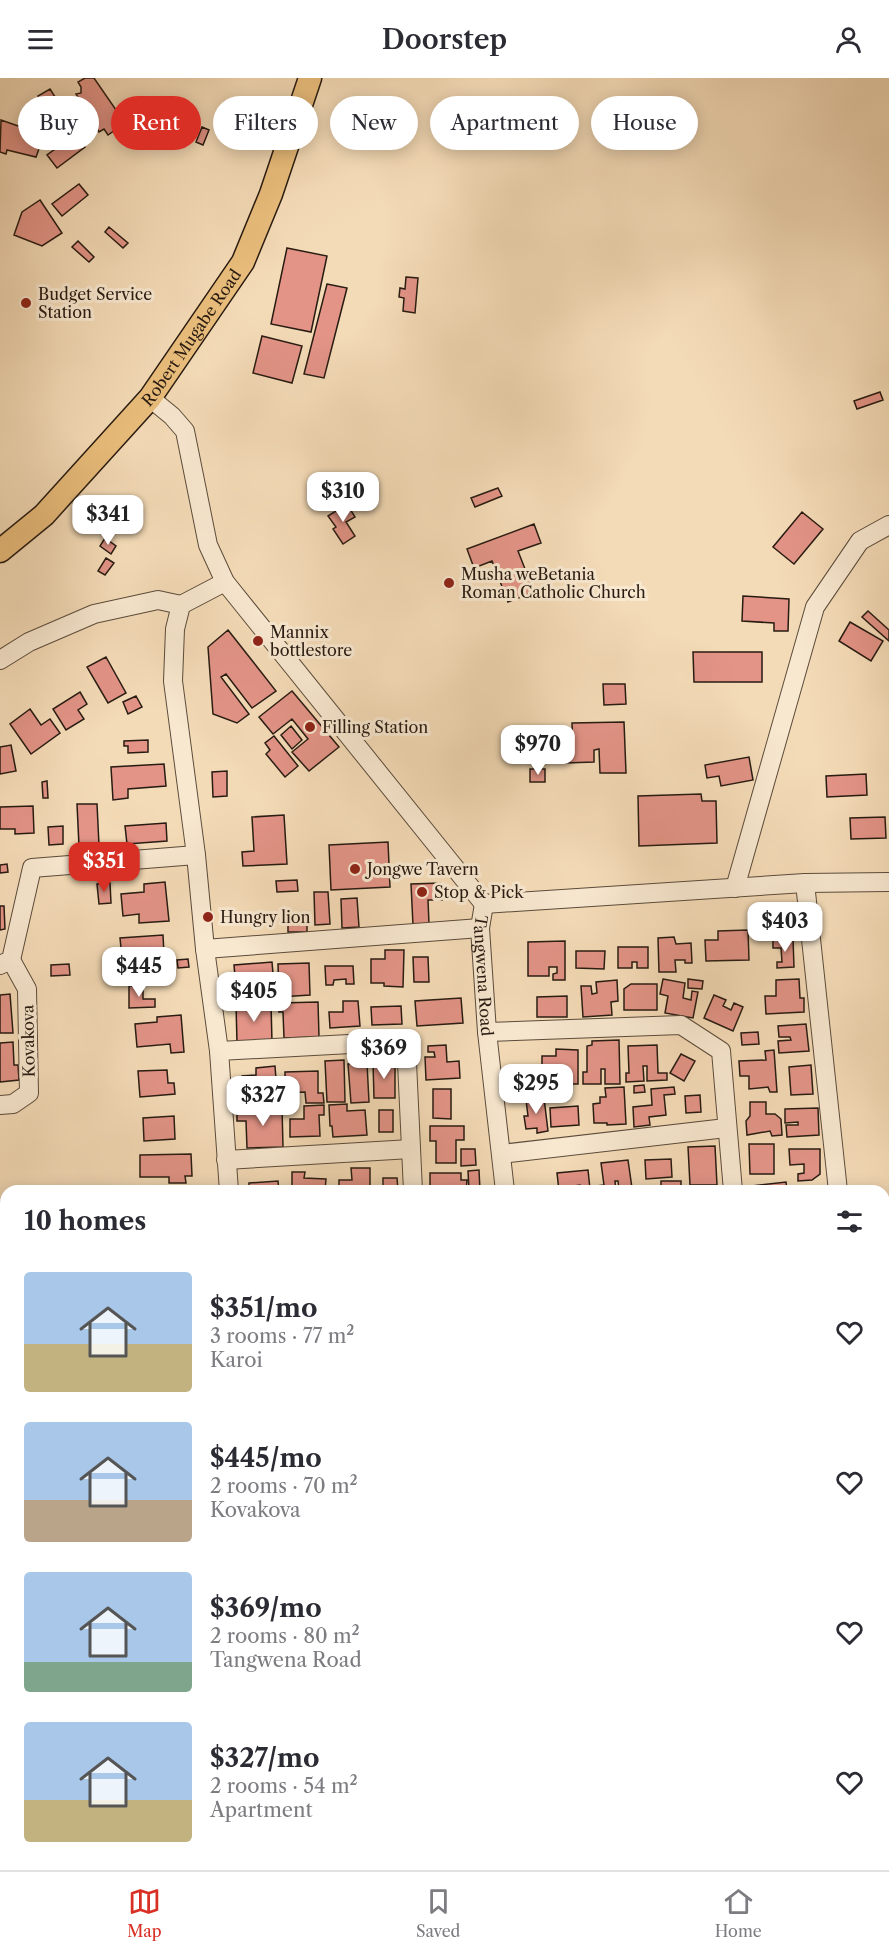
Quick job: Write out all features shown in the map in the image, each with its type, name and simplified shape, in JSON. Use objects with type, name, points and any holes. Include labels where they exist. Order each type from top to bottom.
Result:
[{"type":"main road","name":"Robert Mugabe Road","points":[[0,551],[44,515],[150,398],[243,262],[271,195],[310,78]]},
{"type":"street","points":[[150,398],[185,431],[208,546],[225,582],[484,904],[805,884],[889,882]]},
{"type":"street","points":[[735,888],[815,607],[860,541],[889,525]]},
{"type":"street","points":[[0,660],[29,642],[94,614],[158,600],[182,605],[225,582]]},
{"type":"street","points":[[182,605],[175,629],[172,681],[196,855],[205,949],[219,1051],[228,1185]]},
{"type":"street","points":[[6,962],[32,868],[196,855]]},
{"type":"street","points":[[805,884],[837,1185]]},
{"type":"street","name":"Tangwena Road","points":[[484,904],[480,928],[487,1032],[504,1185]]},
{"type":"street","points":[[205,949],[480,928]]},
{"type":"street","name":"Kovakova","points":[[0,1105],[13,1104],[29,1093],[27,989],[6,962]]},
{"type":"street","points":[[487,1032],[681,1025],[721,1052],[732,1185]]},
{"type":"street","points":[[219,1051],[406,1041],[413,1185]]},
{"type":"street","points":[[501,1154],[726,1128]]},
{"type":"street","points":[[226,1160],[411,1149]]},
{"type":"building","points":[[85,78],[94,78],[111,103],[111,133],[108,135],[104,129],[99,132],[99,96],[77,96],[76,94],[81,93],[78,82]]},
{"type":"building","points":[[50,89],[54,96],[38,96]]},
{"type":"building","points":[[1,120],[18,126],[18,150],[39,150],[36,157],[7,150],[6,154],[0,152]]},
{"type":"building","points":[[202,127],[209,130],[203,145],[201,144]]},
{"type":"building","points":[[54,150],[81,150],[57,168],[47,155]]},
{"type":"building","points":[[79,184],[88,195],[62,216],[52,204]]},
{"type":"building","points":[[40,200],[62,233],[42,246],[14,235],[22,212]]},
{"type":"building","points":[[109,227],[128,243],[123,248],[105,232]]},
{"type":"building","points":[[78,241],[94,257],[89,262],[72,247]]},
{"type":"building","points":[[287,248],[327,256],[311,332],[271,324]]},
{"type":"building","points":[[406,277],[418,278],[415,313],[403,311],[404,298],[399,297],[400,288],[405,289]]},
{"type":"building","points":[[327,284],[347,288],[324,378],[304,374]]},
{"type":"building","points":[[262,336],[302,346],[292,383],[253,373]]},
{"type":"building","points":[[880,392],[883,400],[857,409],[854,401]]},
{"type":"building","points":[[498,488],[502,496],[475,507],[471,498]]},
{"type":"building","points":[[347,504],[355,517],[346,522],[355,536],[343,544],[333,529],[336,527],[328,516]]},
{"type":"building","points":[[802,512],[823,529],[794,564],[773,547]]},
{"type":"building","points":[[534,524],[541,543],[518,551],[534,592],[508,602],[492,561],[474,568],[467,549]]},
{"type":"building","points":[[105,538],[116,546],[111,554],[100,546]]},
{"type":"building","points":[[106,558],[114,563],[105,575],[98,571]]},
{"type":"building","points":[[743,596],[789,599],[788,631],[774,631],[774,623],[742,621]]},
{"type":"building","points":[[868,611],[889,630],[889,641],[862,617]]},
{"type":"building","points":[[850,622],[883,641],[871,661],[839,641]]},
{"type":"building","points":[[228,630],[276,691],[252,708],[226,674],[221,677],[249,714],[237,723],[213,714],[208,647]]},
{"type":"building","points":[[693,652],[762,652],[762,682],[694,682]]},
{"type":"building","points":[[106,657],[126,693],[108,703],[87,667]]},
{"type":"building","points":[[603,684],[625,684],[626,704],[604,705]]},
{"type":"building","name":"Filling Station","points":[[292,691],[339,747],[309,771],[292,752],[308,739],[292,719],[273,734],[259,717]]},
{"type":"building","points":[[80,692],[87,704],[78,710],[84,719],[66,730],[53,709]]},
{"type":"building","points":[[136,696],[142,707],[128,714],[123,702]]},
{"type":"building","points":[[30,709],[41,725],[50,719],[60,733],[31,754],[10,724]]},
{"type":"building","points":[[624,722],[626,773],[600,773],[599,749],[594,750],[594,762],[565,763],[564,751],[573,751],[572,723]]},
{"type":"building","name":"Filling Station","points":[[291,726],[302,740],[292,749],[281,735]]},
{"type":"building","points":[[274,736],[298,766],[285,777],[266,754],[270,750],[265,743]]},
{"type":"building","points":[[148,740],[148,752],[128,753],[128,746],[124,746],[124,741]]},
{"type":"building","points":[[11,745],[16,771],[0,774],[0,747]]},
{"type":"building","points":[[749,757],[753,780],[721,786],[719,776],[707,778],[705,765]]},
{"type":"building","points":[[164,764],[166,786],[128,789],[128,798],[113,800],[111,767]]},
{"type":"building","points":[[530,769],[545,769],[545,782],[530,782]]},
{"type":"building","points":[[227,771],[227,796],[213,797],[212,772]]},
{"type":"building","points":[[866,774],[867,795],[827,797],[826,776]]},
{"type":"building","points":[[47,781],[48,798],[43,798],[42,782]]},
{"type":"building","points":[[701,794],[702,801],[716,801],[717,843],[639,846],[638,796]]},
{"type":"building","points":[[77,804],[97,804],[99,845],[79,846]]},
{"type":"building","points":[[33,806],[34,833],[15,834],[15,829],[0,829],[0,807]]},
{"type":"building","points":[[284,815],[287,864],[243,866],[242,852],[254,851],[252,817]]},
{"type":"building","points":[[885,817],[886,838],[851,839],[850,818]]},
{"type":"building","points":[[166,823],[167,841],[127,844],[125,826]]},
{"type":"building","points":[[63,826],[63,844],[49,845],[48,827]]},
{"type":"building","points":[[388,842],[390,887],[331,890],[329,845]]},
{"type":"building","points":[[7,864],[8,872],[0,873],[0,865]]},
{"type":"building","points":[[297,880],[298,891],[277,892],[276,881]]},
{"type":"building","points":[[165,882],[169,921],[139,923],[139,914],[123,916],[121,894],[144,892],[144,884]]},
{"type":"building","points":[[110,883],[111,903],[99,904],[97,884]]},
{"type":"building","points":[[441,883],[442,900],[428,900],[429,924],[413,925],[411,884]]},
{"type":"building","points":[[314,892],[328,892],[330,924],[315,925]]},
{"type":"building","points":[[357,898],[359,927],[342,928],[341,899]]},
{"type":"building","points":[[0,906],[4,906],[5,929],[0,930]]},
{"type":"building","points":[[307,922],[307,932],[288,932],[288,923]]},
{"type":"building","points":[[748,930],[749,960],[706,961],[705,940],[718,940],[718,931]]},
{"type":"building","points":[[163,935],[164,954],[122,958],[120,938]]},
{"type":"building","points":[[674,937],[676,944],[691,943],[692,963],[675,960],[676,972],[659,972],[658,938]]},
{"type":"building","points":[[793,939],[794,967],[777,968],[777,962],[782,962],[781,948],[773,948],[773,940]]},
{"type":"building","points":[[565,941],[565,980],[553,980],[557,967],[549,967],[549,976],[528,976],[528,942]]},
{"type":"building","points":[[618,947],[648,947],[648,968],[637,968],[637,962],[632,962],[632,968],[618,968]]},
{"type":"building","points":[[385,950],[404,950],[403,987],[371,983],[371,959],[385,959]]},
{"type":"building","points":[[576,951],[605,951],[604,969],[576,968]]},
{"type":"building","points":[[413,957],[428,957],[429,982],[414,982]]},
{"type":"building","points":[[188,959],[189,967],[178,968],[177,960]]},
{"type":"building","points":[[272,962],[275,997],[237,1000],[234,965]]},
{"type":"building","points":[[309,963],[310,995],[279,997],[278,964]]},
{"type":"building","points":[[69,964],[70,975],[51,976],[51,965]]},
{"type":"building","points":[[325,966],[353,966],[354,984],[346,984],[346,979],[334,980],[333,985],[326,985]]},
{"type":"building","points":[[663,979],[685,983],[683,998],[691,1000],[692,991],[698,992],[693,1018],[665,1013],[668,996],[660,994]]},
{"type":"building","points":[[688,979],[703,981],[702,989],[688,988]]},
{"type":"building","points":[[799,979],[800,998],[804,998],[804,1012],[766,1014],[765,996],[776,996],[776,980]]},
{"type":"building","points":[[617,980],[618,1001],[611,1002],[612,1015],[583,1017],[581,986],[591,986],[592,994],[597,993],[596,982]]},
{"type":"building","points":[[631,984],[657,984],[657,1010],[624,1010],[624,989]]},
{"type":"building","points":[[143,985],[143,999],[155,999],[155,1007],[129,1008],[129,986]]},
{"type":"building","points":[[10,994],[13,1033],[0,1033],[0,995]]},
{"type":"building","points":[[714,995],[726,1000],[723,1006],[731,1010],[734,1003],[743,1007],[733,1031],[704,1018]]},
{"type":"building","points":[[567,996],[567,1017],[537,1017],[537,997]]},
{"type":"building","points":[[461,998],[463,1023],[417,1026],[415,1001]]},
{"type":"building","points":[[343,1001],[358,1001],[360,1026],[330,1028],[329,1012],[343,1012]]},
{"type":"building","points":[[318,1002],[319,1037],[284,1038],[283,1012],[279,1012],[279,1003]]},
{"type":"building","points":[[271,1003],[272,1042],[237,1043],[236,1004]]},
{"type":"building","points":[[401,1006],[402,1024],[372,1025],[371,1007]]},
{"type":"building","points":[[181,1015],[184,1052],[171,1053],[170,1044],[137,1047],[135,1024],[157,1022],[157,1017]]},
{"type":"building","points":[[806,1024],[809,1051],[779,1053],[778,1041],[791,1040],[790,1037],[779,1037],[778,1026]]},
{"type":"building","points":[[758,1032],[759,1044],[742,1045],[741,1033]]},
{"type":"building","points":[[619,1040],[620,1084],[605,1084],[605,1069],[601,1069],[601,1084],[583,1084],[583,1072],[587,1072],[587,1046],[592,1045],[592,1041]]},
{"type":"building","points":[[13,1042],[14,1065],[18,1065],[19,1080],[0,1082],[0,1043]]},
{"type":"building","points":[[446,1045],[447,1062],[459,1061],[460,1078],[426,1080],[425,1057],[435,1057],[434,1052],[428,1052],[428,1046]]},
{"type":"building","points":[[657,1045],[658,1073],[667,1073],[667,1080],[647,1081],[647,1066],[643,1066],[644,1081],[626,1082],[626,1073],[629,1073],[628,1046]]},
{"type":"building","points":[[556,1049],[578,1050],[578,1084],[560,1084],[560,1088],[542,1087],[542,1056],[556,1056]]},
{"type":"building","points":[[774,1050],[777,1092],[770,1092],[768,1087],[749,1089],[749,1076],[740,1076],[739,1061],[766,1060],[765,1051]]},
{"type":"building","points":[[681,1054],[695,1061],[684,1081],[670,1073]]},
{"type":"building","points":[[344,1060],[345,1102],[327,1102],[325,1061]]},
{"type":"building","points":[[373,1062],[395,1062],[395,1098],[374,1098]]},
{"type":"building","points":[[367,1063],[369,1102],[351,1103],[348,1064]]},
{"type":"building","points":[[811,1065],[813,1094],[791,1095],[789,1067]]},
{"type":"building","points":[[275,1066],[278,1104],[260,1105],[259,1093],[243,1094],[242,1076],[256,1075],[256,1068]]},
{"type":"building","points":[[167,1070],[168,1083],[174,1083],[175,1094],[140,1097],[138,1071]]},
{"type":"building","points":[[318,1071],[318,1093],[323,1093],[324,1103],[306,1103],[305,1092],[285,1093],[285,1072]]},
{"type":"building","points":[[644,1085],[645,1092],[634,1093],[634,1086]]},
{"type":"building","points":[[624,1087],[626,1124],[594,1123],[593,1104],[600,1103],[600,1097],[606,1097],[605,1088]]},
{"type":"building","points":[[674,1087],[675,1094],[664,1095],[666,1115],[649,1117],[650,1125],[634,1127],[633,1107],[652,1105],[651,1089]]},
{"type":"building","points":[[433,1089],[451,1089],[451,1119],[433,1118]]},
{"type":"building","points":[[700,1095],[701,1112],[686,1113],[685,1096]]},
{"type":"building","points":[[257,1097],[257,1106],[237,1108],[236,1099]]},
{"type":"building","points":[[544,1098],[548,1131],[537,1133],[537,1128],[526,1129],[524,1116],[528,1116],[526,1100]]},
{"type":"building","points":[[750,1102],[766,1102],[766,1114],[775,1114],[781,1119],[782,1135],[772,1136],[770,1131],[747,1135],[746,1121],[750,1116]]},
{"type":"building","points":[[347,1104],[347,1111],[365,1110],[367,1135],[333,1137],[329,1105]]},
{"type":"building","points":[[324,1105],[324,1115],[319,1115],[320,1136],[290,1137],[290,1119],[304,1119],[304,1106]]},
{"type":"building","points":[[578,1106],[579,1125],[551,1127],[550,1108]]},
{"type":"building","points":[[282,1108],[283,1147],[247,1148],[246,1121],[237,1121],[237,1109]]},
{"type":"building","points":[[818,1108],[819,1135],[787,1137],[786,1125],[798,1125],[798,1122],[785,1123],[785,1109]]},
{"type":"building","points":[[379,1110],[393,1110],[393,1132],[379,1132]]},
{"type":"building","points":[[174,1116],[175,1139],[144,1141],[143,1118]]},
{"type":"building","points":[[430,1126],[464,1126],[464,1140],[456,1140],[456,1163],[436,1163],[436,1141],[430,1141]]},
{"type":"building","points":[[749,1144],[774,1144],[774,1174],[750,1174]]},
{"type":"building","points":[[715,1146],[717,1185],[690,1185],[688,1147]]},
{"type":"building","points":[[461,1149],[475,1149],[476,1165],[461,1166]]},
{"type":"building","points":[[789,1149],[820,1149],[820,1174],[812,1180],[798,1181],[798,1174],[804,1173],[804,1164],[790,1165]]},
{"type":"building","points":[[191,1154],[192,1176],[185,1176],[186,1183],[169,1183],[169,1177],[140,1177],[140,1155]]},
{"type":"building","points":[[671,1159],[672,1177],[646,1179],[645,1160]]},
{"type":"building","points":[[628,1160],[632,1185],[618,1185],[618,1181],[615,1181],[615,1185],[604,1185],[601,1163]]},
{"type":"building","points":[[351,1168],[370,1168],[370,1185],[339,1185],[339,1180],[352,1180]]},
{"type":"building","points":[[479,1170],[480,1185],[469,1185],[468,1171]]},
{"type":"building","points":[[588,1170],[590,1185],[558,1185],[557,1173]]},
{"type":"building","points":[[292,1172],[305,1172],[304,1178],[326,1179],[326,1185],[292,1185]]},
{"type":"building","points":[[430,1173],[461,1173],[461,1180],[467,1180],[467,1185],[430,1185]]},
{"type":"building","points":[[383,1178],[397,1178],[398,1185],[383,1185]]},
{"type":"building","points":[[278,1181],[278,1185],[249,1185],[249,1183]]},
{"type":"building","points":[[661,1181],[681,1181],[681,1185],[661,1185]]},
{"type":"building","points":[[786,1182],[786,1185],[760,1185]]},
{"type":"place","name":"Budget Service Station","points":[[26,303]]},
{"type":"place","name":"Musha weBetania Roman Catholic Church","points":[[449,583]]},
{"type":"place","name":"Mannix bottlestore","points":[[258,641]]},
{"type":"place","name":"Filling Station","points":[[310,727]]},
{"type":"place","name":"Jongwe Tavern","points":[[355,869]]},
{"type":"place","name":"Stop & Pick","points":[[422,892]]},
{"type":"place","name":"Hungry lion","points":[[208,917]]}]
